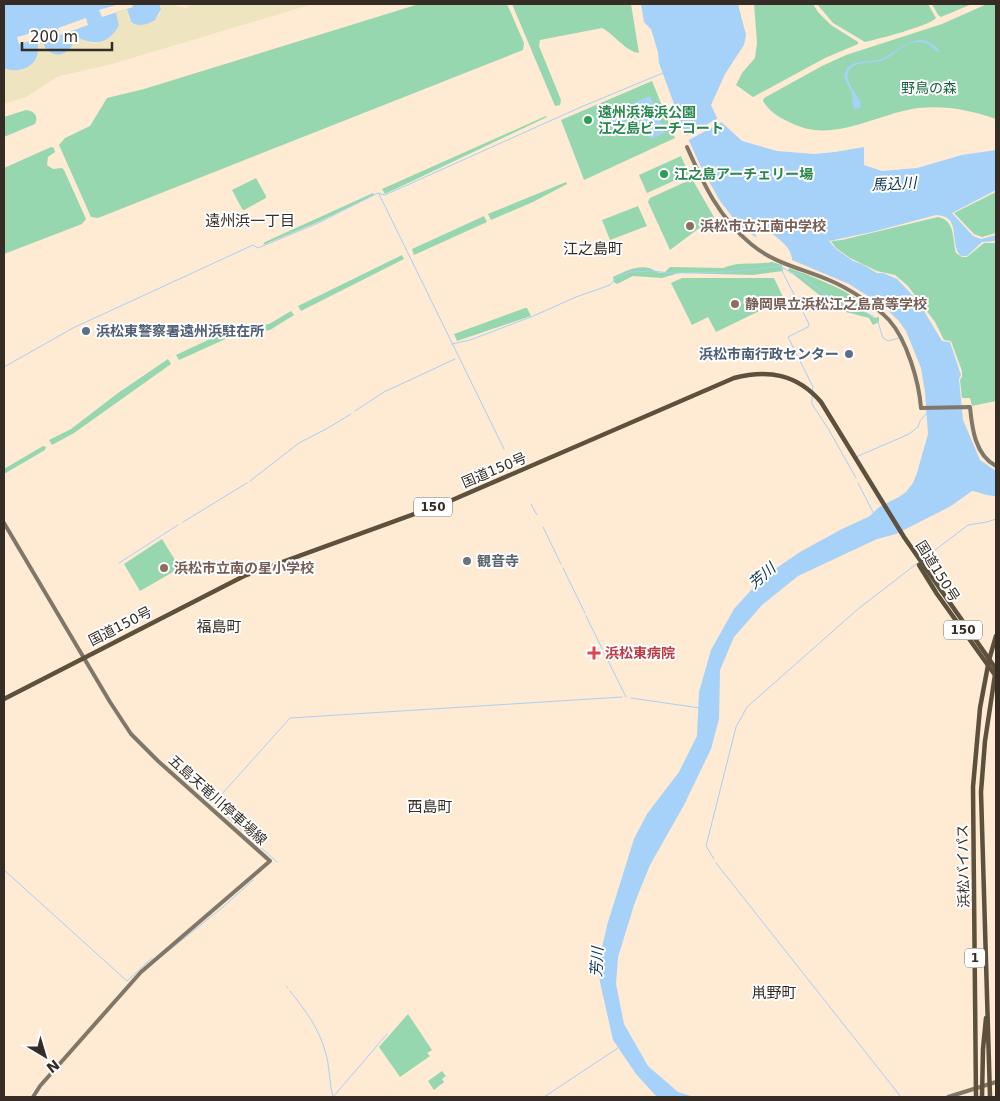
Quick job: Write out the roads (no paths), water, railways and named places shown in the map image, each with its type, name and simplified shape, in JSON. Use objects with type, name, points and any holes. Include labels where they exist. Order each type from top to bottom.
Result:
[{"type":"highway","name":"国道150号","points":[[4,699],[244,576],[450,501],[734,378],[753,374],[775,374],[785,377],[803,386],[815,396],[904,537],[929,582],[988,666]]},
{"type":"highway","name":"国道150号","points":[[904,537],[989,660]]},
{"type":"highway","name":"浜松バイパス","points":[[976,1097],[973,787],[980,708],[989,660],[996,636]]},
{"type":"highway","name":"150","points":[[989,660],[996,671]]},
{"type":"highway","name":"150","points":[[988,666],[996,671]]},
{"type":"highway","name":"浜松バイパス","points":[[990,1097],[981,792],[985,741],[996,671]]},
{"type":"highway","name":"1","points":[[983,1086],[984,1035],[988,1012]]},
{"type":"highway","points":[[982,1097],[983,1086]]},
{"type":"highway","points":[[990,1091],[996,1087]]},
{"type":"main road","points":[[687,146],[710,196],[730,224],[751,244],[784,265],[835,283],[857,296],[889,321],[914,369],[921,408],[970,407],[971,423],[980,452],[996,466]]},
{"type":"main road","name":"五島天竜川停車場線","points":[[4,523],[124,724],[139,743],[270,861],[136,976],[48,1076],[33,1097]]},
{"type":"main road","points":[[948,1097],[996,1082]]},
{"type":"water","points":[[4,4],[159,4],[161,9],[155,20],[143,25],[131,22],[127,9],[116,13],[119,25],[106,40],[89,42],[77,37],[67,51],[58,55],[49,52],[41,38],[37,40],[38,50],[36,58],[30,66],[20,70],[9,70],[4,68]]},
{"type":"water","name":"馬込川","points":[[641,4],[738,4],[746,35],[744,45],[725,74],[711,105],[717,118],[742,141],[777,151],[814,154],[864,147],[864,165],[882,171],[917,168],[962,155],[996,150],[996,190],[952,213],[973,236],[981,239],[996,235],[996,241],[982,242],[967,256],[961,256],[957,251],[954,231],[949,220],[936,215],[829,241],[836,249],[853,261],[877,273],[883,273],[897,279],[918,301],[942,341],[950,342],[961,375],[959,379],[963,420],[980,460],[996,471],[995,496],[972,491],[951,506],[896,534],[877,539],[798,576],[762,605],[734,637],[720,670],[719,719],[711,749],[684,805],[650,865],[635,902],[618,957],[616,984],[624,1024],[648,1066],[678,1092],[694,1097],[657,1097],[636,1074],[613,1040],[600,982],[598,964],[608,922],[634,839],[647,814],[679,772],[697,736],[699,692],[711,650],[734,609],[762,578],[800,552],[870,516],[879,507],[906,492],[913,483],[917,473],[928,434],[921,368],[906,331],[898,320],[882,305],[849,284],[792,260],[791,254],[784,243],[755,224],[753,230],[757,238],[734,219],[720,201],[700,165],[681,123],[659,63],[658,52],[651,29],[644,22]]},
{"type":"water","points":[[920,40],[932,44],[940,53],[930,45],[921,42],[912,43],[907,44],[883,60],[858,64],[850,69],[848,81],[861,104],[860,108],[855,109],[852,93],[844,77],[847,68],[854,63],[881,59],[904,45],[914,41]]},
{"type":"water","points":[[650,96],[665,133],[650,139],[635,102]]},
{"type":"water","points":[[619,111],[626,125],[616,130],[609,115]]},
{"type":"waterway","points":[[4,367],[73,328],[253,245],[258,248],[316,224],[378,193],[385,195],[581,107],[663,73]]},
{"type":"waterway","points":[[379,194],[504,449]]},
{"type":"waterway","points":[[452,344],[470,340],[531,317],[576,297],[610,285],[616,278],[630,272],[728,272],[780,266],[791,273],[797,273],[802,276],[839,304],[858,309],[873,316],[878,322],[883,338],[888,341],[899,338]]},
{"type":"waterway","points":[[780,267],[809,324],[808,327],[788,337],[813,387],[812,392]]},
{"type":"waterway","points":[[355,411],[384,392],[455,359]]},
{"type":"waterway","points":[[812,396],[812,404],[856,478]]},
{"type":"waterway","points":[[856,457],[909,434],[918,427],[920,421],[927,413]]},
{"type":"waterway","points":[[250,481],[299,443],[351,414]]},
{"type":"waterway","points":[[183,522],[247,483]]},
{"type":"waterway","points":[[858,483],[874,514]]},
{"type":"waterway","points":[[531,504],[537,515]]},
{"type":"waterway","points":[[922,560],[968,525],[996,519]]},
{"type":"waterway","points":[[119,563],[178,525]]},
{"type":"waterway","points":[[543,527],[561,564]]},
{"type":"waterway","points":[[714,859],[706,846],[736,727],[747,707],[858,609],[919,562]]},
{"type":"waterway","points":[[563,568],[585,613]]},
{"type":"waterway","points":[[586,616],[626,697]]},
{"type":"waterway","points":[[277,862],[213,804],[290,718],[622,697]]},
{"type":"waterway","points":[[631,698],[700,708]]},
{"type":"waterway","points":[[716,863],[901,1097]]},
{"type":"waterway","points":[[4,870],[127,981],[152,958]]},
{"type":"waterway","points":[[156,961],[253,880]]},
{"type":"waterway","points":[[290,991],[311,1020],[319,1035],[328,1062],[333,1097]]},
{"type":"waterway","points":[[333,1097],[387,1034]]},
{"type":"waterway","points":[[544,1097],[618,1048]]},
{"type":"place","name":"遠州浜海浜公園 江之島ビーチコート","points":[[588,120]]},
{"type":"place","name":"江之島アーチェリー場","points":[[664,174]]},
{"type":"place","name":"浜松市立江南中学校","points":[[690,226]]},
{"type":"place","name":"静岡県立浜松江之島高等学校","points":[[735,304]]},
{"type":"place","name":"浜松東警察署遠州浜駐在所","points":[[86,331]]},
{"type":"place","name":"浜松市南行政センター","points":[[849,354]]},
{"type":"place","name":"観音寺","points":[[467,561]]},
{"type":"place","name":"浜松市立南の星小学校","points":[[164,568]]},
{"type":"place","name":"浜松東病院","points":[[594,653]]},
{"type":"district","name":"遠州浜一丁目","points":[[250,221]]},
{"type":"district","name":"江之島町","points":[[593,249]]},
{"type":"district","name":"福島町","points":[[219,627]]},
{"type":"district","name":"西島町","points":[[430,807]]},
{"type":"district","name":"鼡野町","points":[[774,993]]},
{"type":"park label","name":"野鳥の森","points":[[929,88]]},
{"type":"water label","name":"芳川","points":[[762,576]]},
{"type":"water label","name":"芳川","points":[[597,962]]}]
